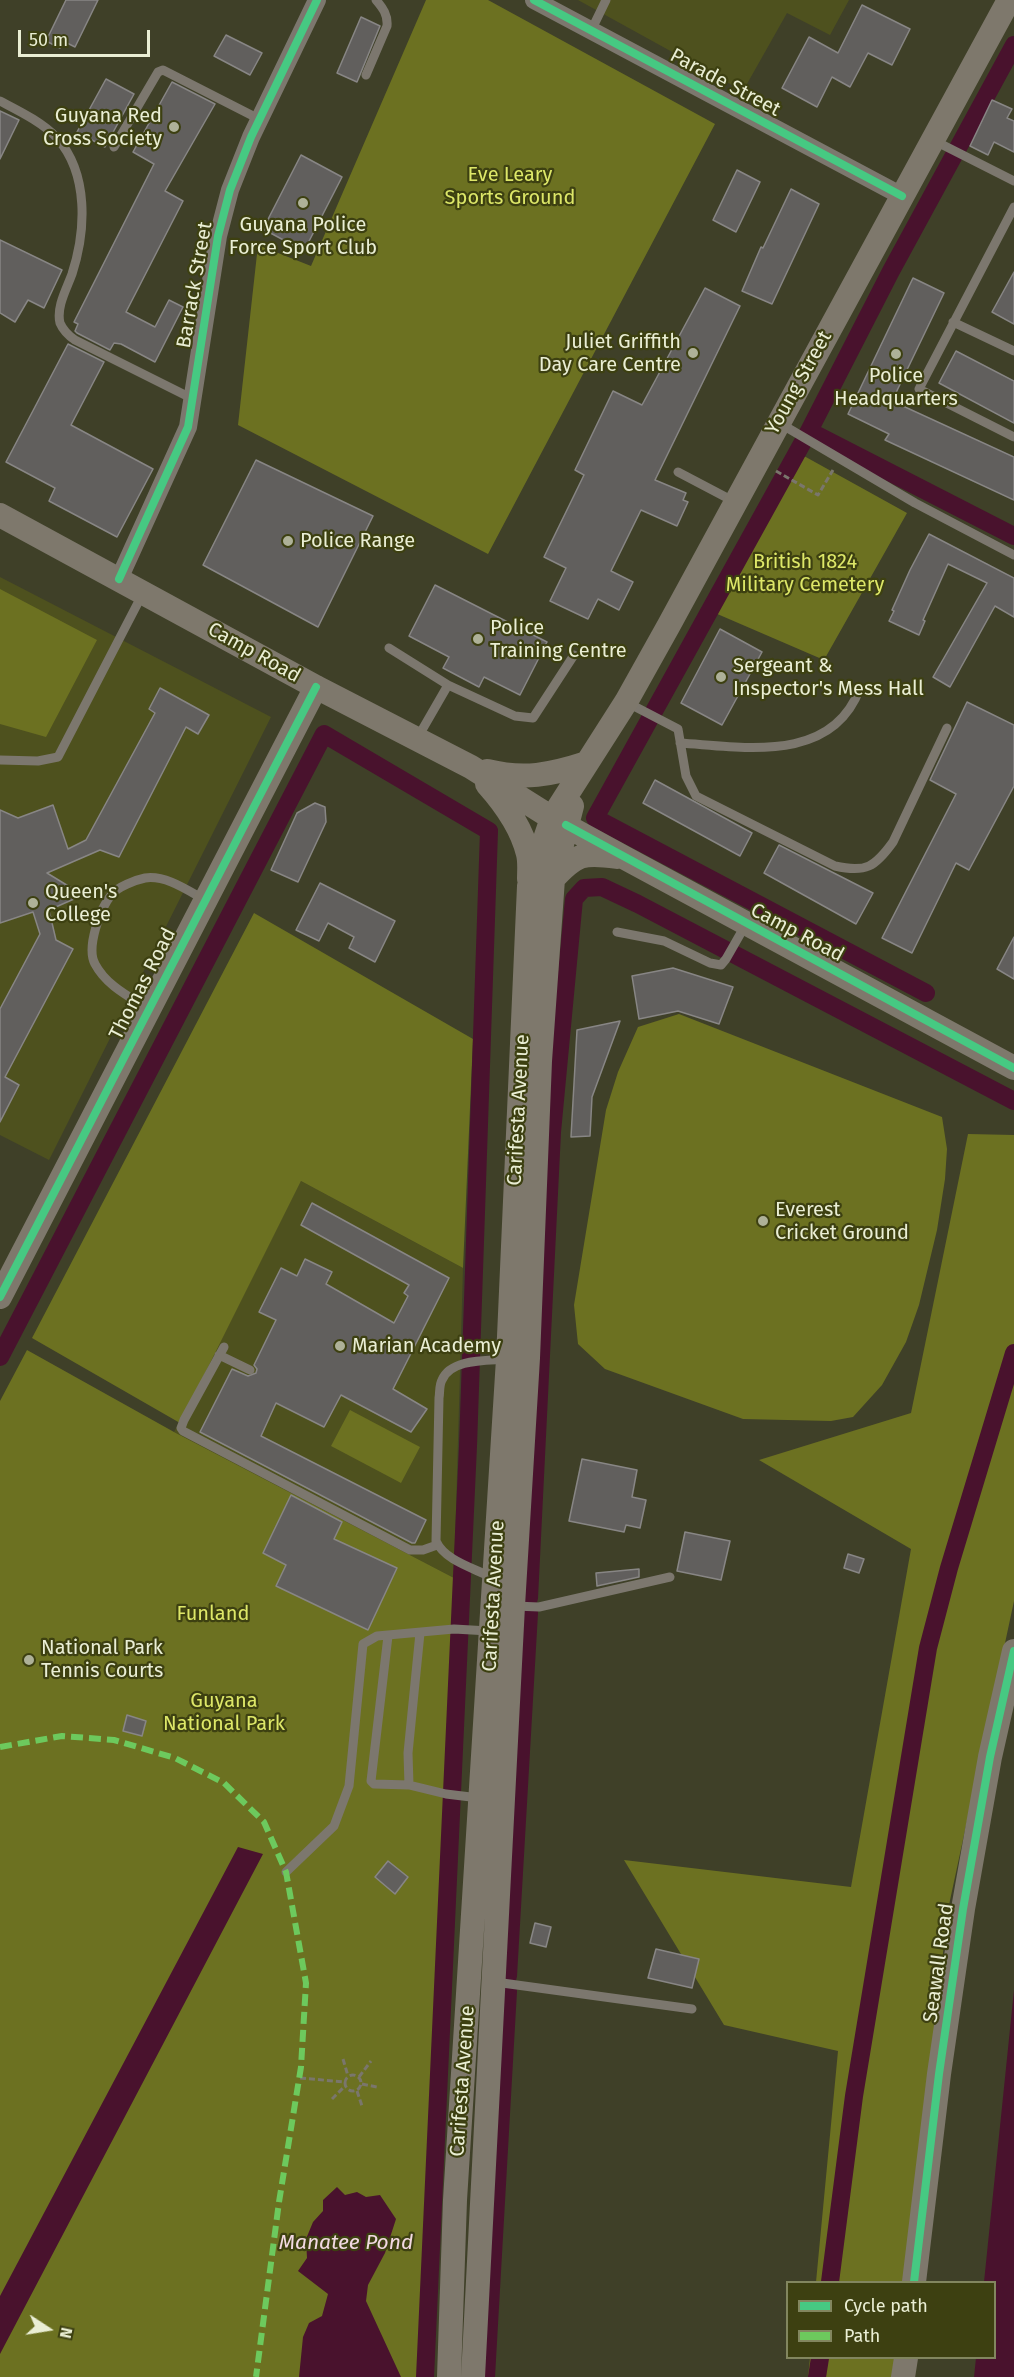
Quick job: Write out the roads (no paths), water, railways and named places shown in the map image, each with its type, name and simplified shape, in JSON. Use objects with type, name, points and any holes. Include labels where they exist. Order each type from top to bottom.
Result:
[{"type":"main road","name":"Young Street","points":[[559,821],[587,764],[632,704],[729,498],[778,422],[902,196],[939,142],[1009,0]]},
{"type":"main road","name":"Camp Road","points":[[0,515],[118,579],[138,602],[316,687],[471,767],[742,930],[1014,1068]]},
{"type":"main road","name":"Thomas Road","points":[[0,1297],[316,687]]},
{"type":"main road","points":[[471,767],[507,776],[541,776],[587,764]]},
{"type":"main road","points":[[471,767],[501,799],[519,833],[529,855],[529,886]]},
{"type":"main road","name":"Carifesta Avenue","points":[[472,2377],[528,1358],[540,1061],[559,821]]},
{"type":"main road","name":"Carifesta Avenue","points":[[449,2377],[455,2200],[475,1797],[499,1360],[529,886],[559,821]]},
{"type":"main road","points":[[553,879],[568,862],[577,856],[597,854],[625,858]]},
{"type":"main road","name":"Seawall Road","points":[[914,2281],[939,2074],[963,1910],[990,1757],[1014,1651]]},
{"type":"main road","points":[[903,2377],[906,2359]]},
{"type":"street","name":"Barrack Street","points":[[118,579],[188,427],[218,236],[230,190],[259,119],[317,0]]},
{"type":"street","name":"Parade Street","points":[[534,0],[902,196]]},
{"type":"lane","points":[[366,75],[387,26],[384,10],[376,0]]},
{"type":"lane","points":[[591,31],[606,0]]},
{"type":"lane","points":[[114,147],[158,72],[164,70],[259,119]]},
{"type":"lane","points":[[0,101],[46,128],[65,148],[78,173],[80,229],[73,269],[59,312],[60,322],[64,329],[75,340],[193,399]]},
{"type":"lane","points":[[939,142],[1014,181]]},
{"type":"lane","points":[[1014,207],[919,389],[1014,437]]},
{"type":"lane","points":[[953,322],[1014,351]]},
{"type":"lane","points":[[778,422],[915,502],[1014,555]]},
{"type":"lane","points":[[678,472],[729,498]]},
{"type":"lane","points":[[0,760],[38,761],[58,757],[138,602]]},
{"type":"lane","points":[[389,648],[448,685],[515,716],[534,718],[574,655]]},
{"type":"lane","points":[[417,739],[448,685]]},
{"type":"lane","points":[[680,743],[741,746],[785,746],[801,743],[824,733],[842,720],[852,707],[860,688]]},
{"type":"lane","points":[[632,704],[678,729],[686,776],[696,796],[835,866],[862,870],[878,860],[893,842],[947,728]]},
{"type":"lane","points":[[150,1010],[104,979],[93,962],[92,948],[96,925],[112,894],[129,883],[145,878],[160,879],[179,885],[205,900]]},
{"type":"lane","points":[[617,932],[664,940],[710,963],[721,964],[742,930]]},
{"type":"lane","points":[[250,1370],[222,1351],[184,1420],[181,1428],[183,1431],[410,1550],[423,1550],[437,1545]]},
{"type":"lane","points":[[487,1575],[456,1560],[439,1548],[436,1541],[441,1381],[447,1372],[465,1364],[499,1360]]},
{"type":"lane","points":[[513,1606],[539,1607],[670,1577]]},
{"type":"lane","points":[[286,1872],[334,1826],[349,1786],[363,1644],[377,1636],[454,1629],[484,1630]]},
{"type":"lane","points":[[409,1785],[409,1742],[420,1633]]},
{"type":"lane","points":[[388,1635],[371,1781],[374,1784],[409,1785],[446,1794],[475,1797]]},
{"type":"lane","points":[[493,1981],[692,2009]]},
{"type":"water","points":[[238,1847],[263,1854],[0,2354],[0,2296]]},
{"type":"water","points":[[1014,1990],[1014,2377],[974,2377],[976,2359],[996,2359],[996,2281],[984,2281]]},
{"type":"water","name":"Manatee Pond","points":[[337,2187],[345,2195],[357,2192],[366,2197],[380,2195],[396,2219],[385,2253],[368,2285],[366,2301],[401,2377],[299,2377],[303,2337],[309,2323],[322,2316],[328,2294],[298,2271],[307,2258],[306,2239],[313,2222],[323,2211],[323,2200]]},
{"type":"waterway","points":[[1014,45],[891,271],[809,431],[1014,536]]},
{"type":"waterway","points":[[809,431],[595,818],[926,993]]},
{"type":"waterway","points":[[0,1357],[324,734],[489,831],[468,1446],[425,2377]]},
{"type":"waterway","points":[[529,1598],[552,1132],[574,899],[584,888],[602,887],[638,904],[1014,1101]]},
{"type":"waterway","points":[[830,2281],[854,2096],[928,1648],[949,1568],[1014,1353]]},
{"type":"waterway","points":[[508,1976],[529,1613]]},
{"type":"waterway","points":[[486,2377],[508,1991]]},
{"type":"waterway","points":[[817,2377],[820,2359]]},
{"type":"place","name":"Guyana Red Cross Society","points":[[174,127]]},
{"type":"place","name":"Guyana Police Force Sport Club","points":[[303,203]]},
{"type":"place","name":"Juliet Griffith Day Care Centre","points":[[693,353]]},
{"type":"place","name":"Police Headquarters","points":[[896,354]]},
{"type":"place","name":"Police Range","points":[[288,541]]},
{"type":"place","name":"Police Training Centre","points":[[478,639]]},
{"type":"place","name":"Sergeant & Inspector's Mess Hall","points":[[721,677]]},
{"type":"place","name":"Queen's College","points":[[33,903]]},
{"type":"place","name":"Everest Cricket Ground","points":[[763,1221]]},
{"type":"place","name":"Marian Academy","points":[[340,1346]]},
{"type":"place","name":"National Park Tennis Courts","points":[[29,1660]]},
{"type":"park label","name":"Eve Leary Sports Ground","points":[[510,186]]},
{"type":"park label","name":"British 1824 Military Cemetery","points":[[805,574]]},
{"type":"park label","name":"Funland","points":[[213,1614]]},
{"type":"park label","name":"Guyana National Park","points":[[224,1712]]}]
